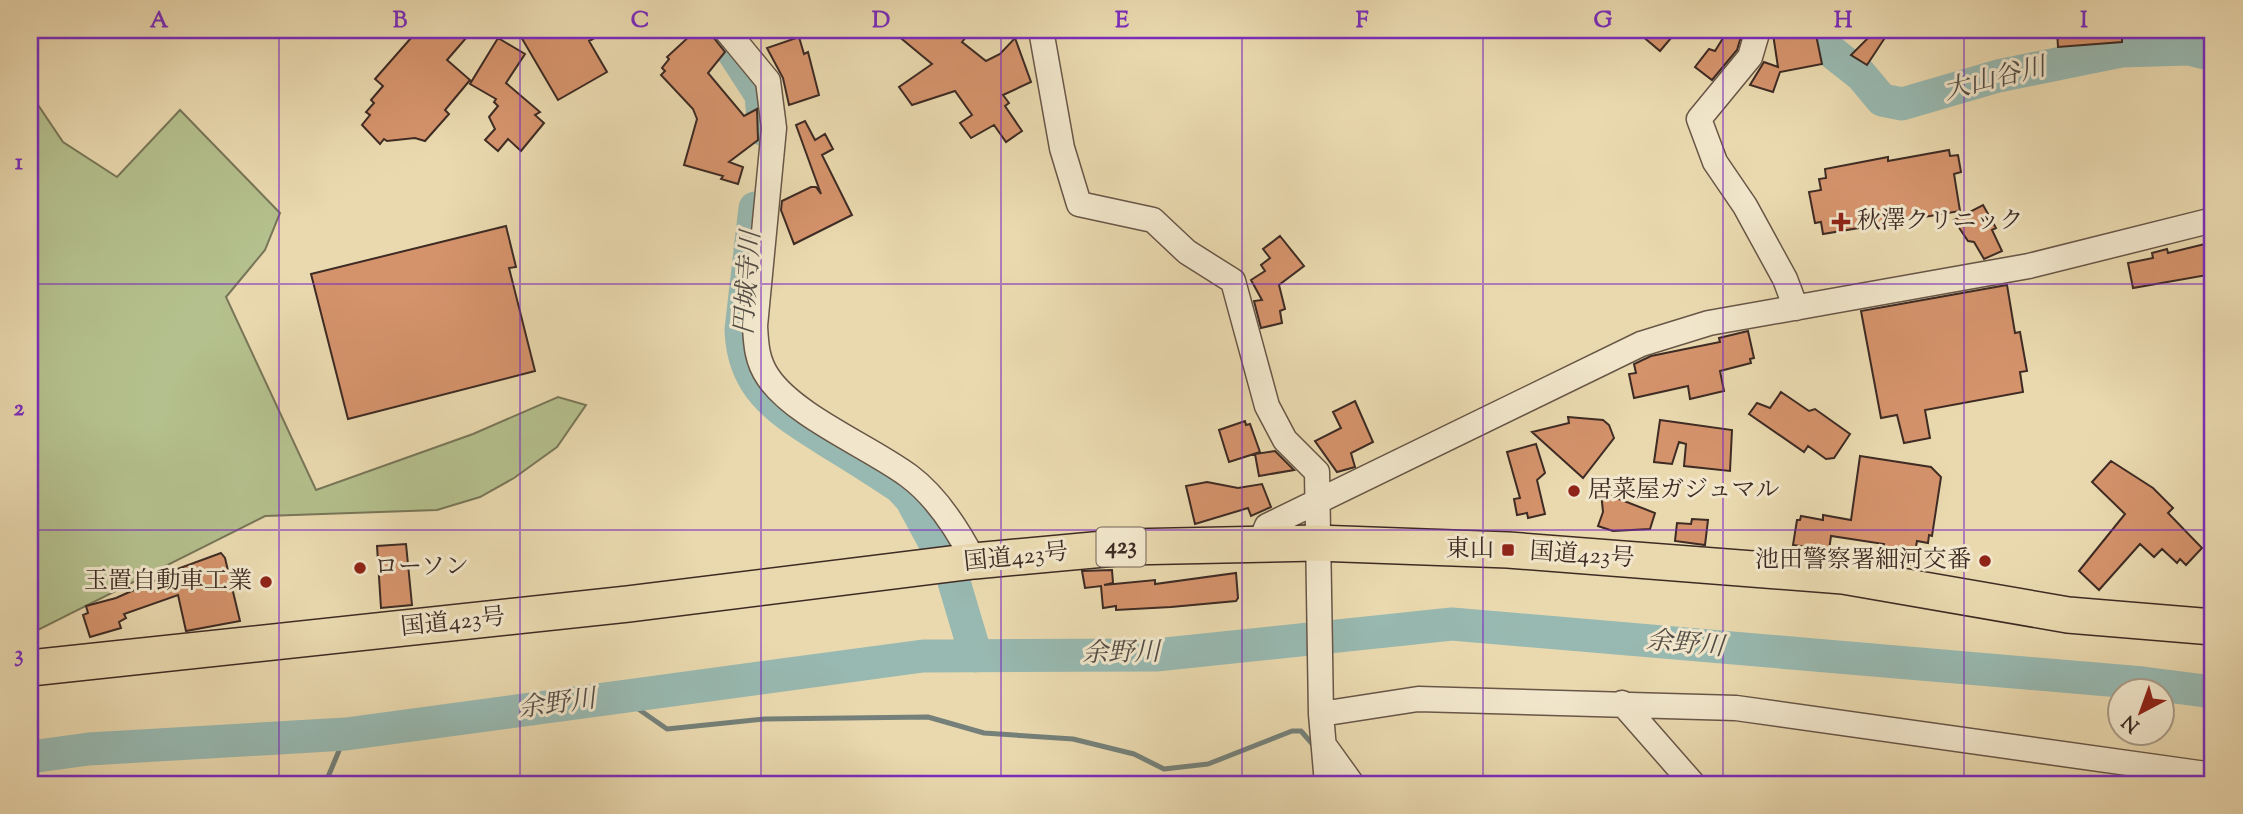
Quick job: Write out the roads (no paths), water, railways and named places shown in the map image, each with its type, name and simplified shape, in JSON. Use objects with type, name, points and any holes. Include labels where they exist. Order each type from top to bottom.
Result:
[{"type":"highway","name":"国道423号","points":[[30,668],[628,604],[974,561],[1126,547],[1316,543],[1508,550],[1843,576],[2068,615],[2213,627]]},
{"type":"street","points":[[726,30],[768,81],[774,128],[756,348],[769,379],[793,402],[912,478],[962,538],[974,561]]},
{"type":"street","points":[[1041,30],[1062,148],[1079,204],[1153,220],[1187,252],[1233,281],[1267,406],[1285,440],[1317,472],[1316,543],[1321,708],[1327,784]]},
{"type":"street","points":[[1758,30],[1750,57],[1699,119],[1715,162],[1752,218],[1786,279],[1796,308]]},
{"type":"street","points":[[1259,545],[1267,526],[1641,344],[1709,323],[2029,266],[2213,220]]},
{"type":"street","points":[[1321,708],[1418,699],[1736,708],[2213,775]]},
{"type":"street","points":[[1622,703],[1693,784]]},
{"type":"street","points":[[1324,745],[1352,784]]},
{"type":"waterway","name":"大山谷川","points":[[1804,30],[1861,75],[1882,100],[1902,104],[1998,76],[2121,51],[2189,49],[2213,55]]},
{"type":"waterway","name":"円城寺川","points":[[726,41],[761,95],[764,130]]},
{"type":"waterway","name":"円城寺川","points":[[755,208],[741,330],[743,351],[757,384],[767,397],[794,419],[900,487],[911,499],[936,545]]},
{"type":"waterway","name":"円城寺川","points":[[954,582],[976,656]]},
{"type":"waterway","name":"余野川","points":[[30,757],[89,749],[346,734],[923,656],[1156,655],[1452,624],[2143,683],[2213,692]]},
{"type":"waterway","points":[[621,697],[667,729],[765,719],[928,717],[984,733],[1073,739],[1134,754],[1164,769],[1208,764],[1292,731],[1301,731],[1314,746]]},
{"type":"waterway","points":[[325,784],[346,734]]},
{"type":"place","name":"秋澤クリニック","points":[[1841,222]]},
{"type":"place","name":"居菜屋ガジュマル","points":[[1574,491]]},
{"type":"place","name":"東山","points":[[1508,550]]},
{"type":"place","name":"池田警察署細河交番","points":[[1985,561]]},
{"type":"place","name":"ローソン","points":[[360,568]]},
{"type":"place","name":"玉置自動車工業","points":[[266,582]]}]
